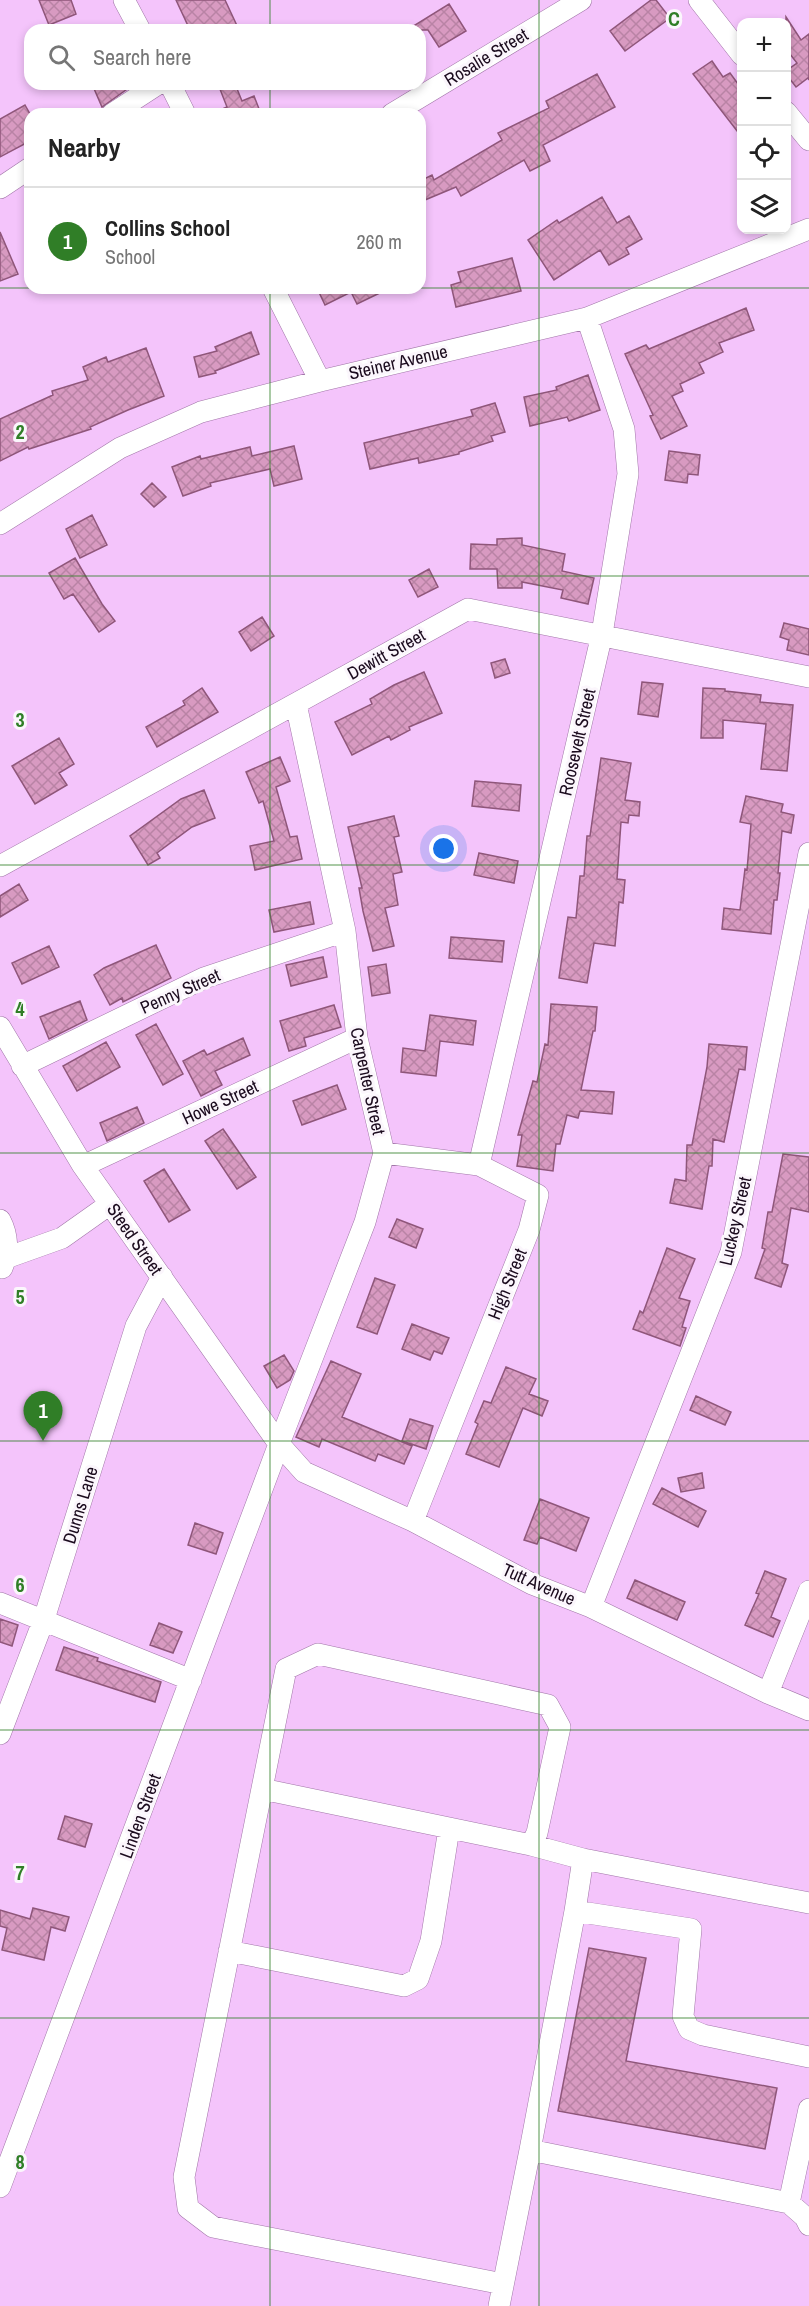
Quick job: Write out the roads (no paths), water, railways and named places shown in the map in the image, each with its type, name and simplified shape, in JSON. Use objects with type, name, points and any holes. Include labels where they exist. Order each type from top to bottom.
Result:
[{"type":"street","points":[[124,0],[137,24]]},
{"type":"street","name":"Rosalie Street","points":[[402,108],[581,0]]},
{"type":"street","points":[[699,0],[737,50]]},
{"type":"street","points":[[121,108],[149,90]]},
{"type":"street","points":[[173,90],[182,108]]},
{"type":"street","points":[[791,118],[809,140]]},
{"type":"street","points":[[0,188],[24,172]]},
{"type":"street","name":"Steiner Avenue","points":[[0,524],[130,444],[201,412],[320,381],[587,318],[809,229]]},
{"type":"street","points":[[276,294],[320,381]]},
{"type":"street","name":"Roosevelt Street","points":[[479,1165],[602,634],[628,474],[624,429],[587,318]]},
{"type":"street","name":"Dewitt Street","points":[[0,866],[468,609],[809,676]]},
{"type":"street","name":"Carpenter Street","points":[[279,1444],[365,1222],[384,1153],[357,1038],[345,931],[296,704]]},
{"type":"street","name":"Luckey Street","points":[[591,1606],[731,1252],[809,853]]},
{"type":"street","name":"Penny Street","points":[[22,1066],[204,978],[345,931]]},
{"type":"street","name":"Steed Street","points":[[0,1028],[83,1166],[279,1444]]},
{"type":"street","name":"Howe Street","points":[[83,1166],[357,1038]]},
{"type":"street","name":"High Street","points":[[384,1153],[479,1165],[538,1195],[529,1230],[413,1521]]},
{"type":"street","points":[[0,1220],[6,1231],[3,1265],[62,1238],[110,1204]]},
{"type":"street","name":"Dunns Lane","points":[[0,1734],[44,1619],[136,1326],[162,1277]]},
{"type":"street","name":"Tutt Avenue","points":[[279,1444],[304,1472],[413,1521],[532,1584],[591,1606],[768,1693],[809,1710]]},
{"type":"street","name":"Linden Street","points":[[0,2187],[279,1444]]},
{"type":"street","points":[[768,1693],[809,1591]]},
{"type":"street","points":[[0,1603],[191,1680]]},
{"type":"street","points":[[503,2284],[213,2227],[188,2208],[184,2177],[286,1669],[318,1654],[548,1705],[560,1727],[537,1833],[531,1845]]},
{"type":"street","points":[[262,1789],[531,1845],[583,1859],[809,1903]]},
{"type":"street","points":[[229,1951],[404,1986],[418,1979],[431,1941],[449,1829]]},
{"type":"street","points":[[499,2306],[583,1859]]},
{"type":"street","points":[[575,1911],[691,1929],[683,2016],[690,2029],[703,2035],[809,2057]]},
{"type":"street","points":[[789,2203],[809,2109]]},
{"type":"street","points":[[530,2150],[789,2203],[808,2219]]},
{"type":"place","name":"Collins School","points":[[43,1441]]}]
